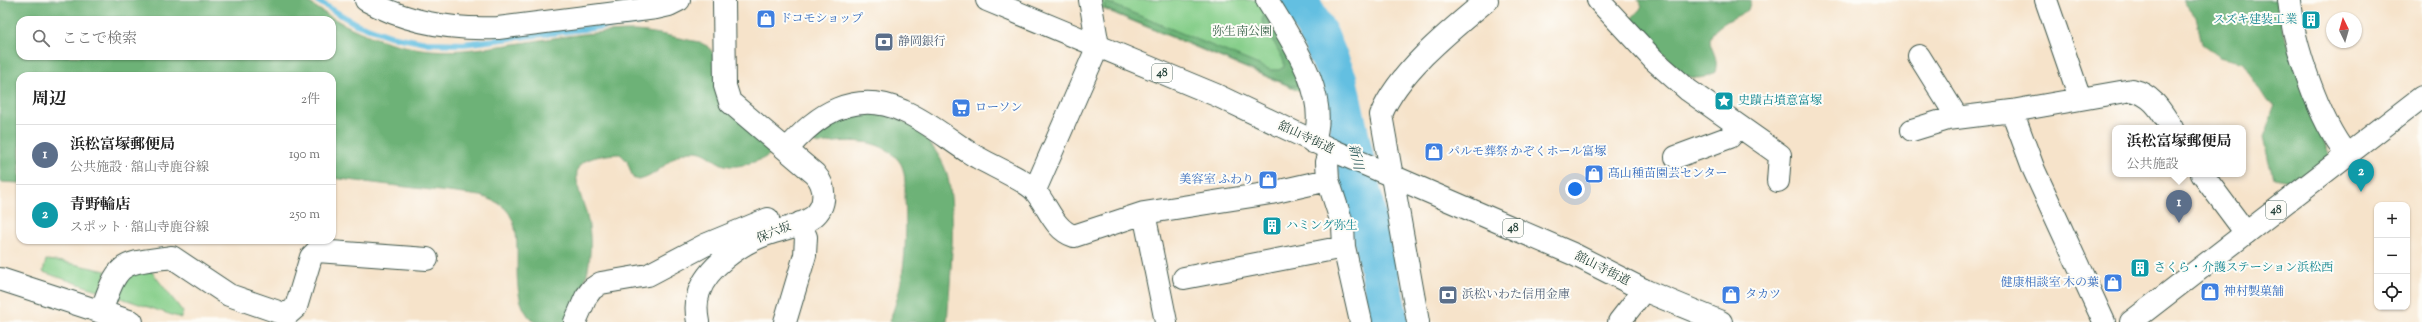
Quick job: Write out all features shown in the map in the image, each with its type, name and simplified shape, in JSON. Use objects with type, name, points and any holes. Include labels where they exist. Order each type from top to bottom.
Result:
[{"type":"street","points":[[366,0],[400,16],[423,23],[473,29],[498,28],[656,8],[669,6],[679,0]]},
{"type":"street","points":[[575,322],[586,297],[592,289],[601,284],[648,276],[705,245],[809,203],[822,205],[824,191],[822,181],[736,108],[726,94],[724,0]]},
{"type":"street","name":"舘山寺街道","points":[[987,0],[1216,95],[1326,147],[1573,254],[1644,290],[1721,322]]},
{"type":"street","points":[[1035,190],[1098,46],[1090,0]]},
{"type":"street","points":[[1267,0],[1296,49],[1313,88],[1319,116],[1318,129],[1326,147],[1328,180],[1343,226],[1344,247],[1361,322]]},
{"type":"street","points":[[1418,322],[1387,174],[1381,121],[1383,109],[1395,90],[1434,44],[1487,0]]},
{"type":"street","points":[[1598,0],[1654,60],[1688,90],[1780,155],[1778,181]]},
{"type":"street","points":[[2046,0],[2080,98]]},
{"type":"street","points":[[2289,0],[2295,36],[2317,99],[2338,144],[2347,155]]},
{"type":"street","points":[[1919,56],[1957,117]]},
{"type":"street","points":[[1912,130],[1957,117],[2012,111],[2121,90],[2143,93],[2152,98],[2170,125]]},
{"type":"street","name":"48","points":[[2131,322],[2422,97]]},
{"type":"street","points":[[787,150],[815,120],[831,111],[854,105],[885,105],[902,110],[970,153],[1035,190],[1061,228],[1067,234],[1074,236],[1144,213],[1271,193],[1328,180]]},
{"type":"street","points":[[2012,111],[2034,170],[2104,322]]},
{"type":"street","points":[[1676,157],[1730,137],[1737,126]]},
{"type":"street","points":[[2204,177],[2246,233]]},
{"type":"street","name":"保六坂","points":[[698,322],[696,305],[699,292],[706,280],[717,267],[730,256],[760,237],[813,216],[822,205]]},
{"type":"street","points":[[1144,213],[1166,322]]},
{"type":"street","points":[[785,322],[805,255],[806,237],[800,222]]},
{"type":"street","points":[[1184,278],[1344,247]]},
{"type":"street","points":[[101,312],[113,276],[130,262],[172,257],[229,295],[275,317],[287,315],[296,307],[311,257],[317,251],[427,259]]},
{"type":"street","points":[[0,279],[132,322]]},
{"type":"street","points":[[1619,322],[1644,290]]},
{"type":"street","name":"舘山寺街道","points":[[1644,290],[1688,322]]},
{"type":"green space","points":[[0,0],[306,0],[330,16],[16,16],[16,60],[336,60],[336,20],[380,40],[422,49],[443,51],[484,48],[565,36],[606,32],[636,31],[663,35],[699,42],[709,47],[770,149],[770,154],[763,159],[738,166],[722,164],[699,151],[684,152],[646,178],[638,180],[633,178],[627,161],[620,154],[597,157],[581,164],[578,168],[577,179],[590,230],[590,258],[584,284],[574,310],[567,322],[534,322],[524,309],[519,294],[517,277],[517,242],[515,227],[509,213],[498,203],[481,196],[336,178],[336,72],[16,72],[16,183],[0,182]]},
{"type":"green space","name":"弥生南公園","points":[[1099,0],[1259,0],[1308,94],[1101,8]]},
{"type":"green space","points":[[1638,0],[1751,0],[1748,10],[1722,24],[1712,34],[1710,40],[1716,62],[1715,72],[1707,76],[1695,78],[1683,74],[1630,20],[1642,7]]},
{"type":"green space","points":[[2183,0],[2281,0],[2282,27],[2331,160],[2289,181],[2273,178],[2263,138],[2275,105],[2267,101],[2243,63],[2220,57],[2202,44],[2196,16]]},
{"type":"green space","points":[[1106,2],[1271,70],[1279,70],[1284,67],[1284,61],[1262,20],[1264,15],[1290,52],[1301,86],[1291,86],[1105,9],[1104,4]]},
{"type":"green space","points":[[883,113],[899,119],[918,131],[937,153],[946,171],[950,186],[952,205],[952,245],[947,322],[889,322],[899,291],[905,244],[905,178],[899,161],[892,153],[873,144],[852,141],[820,144],[813,142],[812,137],[815,131],[850,114]]},
{"type":"green space","points":[[46,260],[64,262],[106,271],[100,291],[43,272]]},
{"type":"green space","points":[[149,268],[183,312],[181,318],[115,296],[133,270]]},
{"type":"waterway","points":[[316,0],[356,24],[390,36],[426,43],[463,44],[639,22]]},
{"type":"waterway","name":"新川","points":[[1299,0],[1320,37],[1338,79],[1390,322]]},
{"type":"waterway","points":[[1328,118],[1350,127]]},
{"type":"place","name":"ドコモショップ","points":[[766,19]]},
{"type":"place","name":"スズキ建装工業","points":[[2311,20]]},
{"type":"place","name":"静岡銀行","points":[[884,42]]},
{"type":"place","name":"史蹟古墳意富塚","points":[[1724,101]]},
{"type":"place","name":"ローソン","points":[[961,108]]},
{"type":"place","name":"パルモ葬祭 かぞくホール富塚","points":[[1434,152]]},
{"type":"place","name":"髙山種苗園芸センター","points":[[1594,174]]},
{"type":"place","name":"美容室 ふわり","points":[[1268,180]]},
{"type":"place","name":"青野輪店","points":[[2361,192]]},
{"type":"place","name":"浜松富塚郵便局","points":[[2179,223]]},
{"type":"place","name":"ハミング弥生","points":[[1272,226]]},
{"type":"place","name":"さくら・介護ステーション浜松西","points":[[2140,268]]},
{"type":"place","name":"健康相談室 木の葉","points":[[2113,283]]},
{"type":"place","name":"神村製菓舗","points":[[2210,292]]},
{"type":"place","name":"浜松いわた信用金庫","points":[[1448,295]]},
{"type":"place","name":"タカツ","points":[[1731,295]]}]
